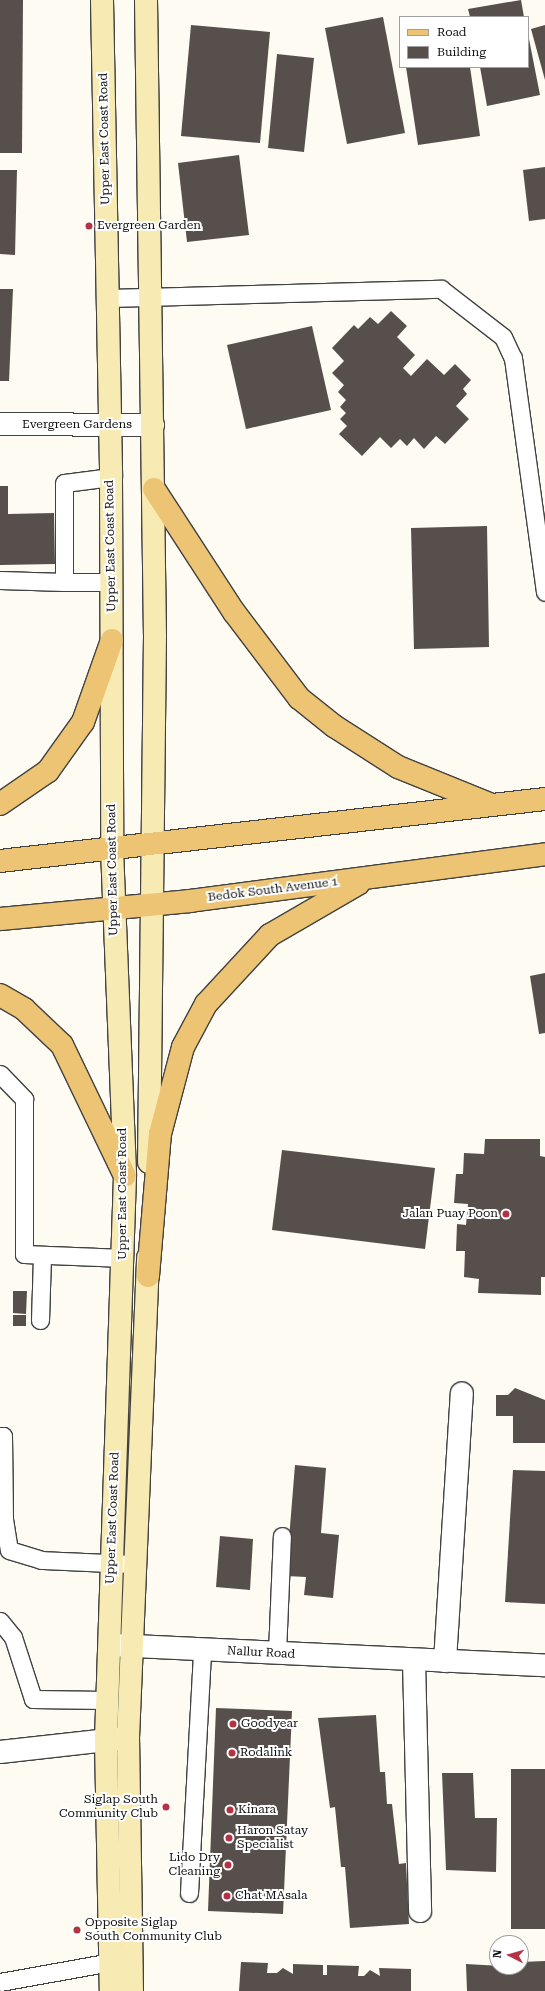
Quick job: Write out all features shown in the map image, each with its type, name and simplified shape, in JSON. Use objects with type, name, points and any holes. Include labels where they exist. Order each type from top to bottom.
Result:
[{"type":"main road","name":"Upper East Coast Road","points":[[102,0],[109,298],[113,907],[125,1176],[124,1258],[106,1700],[111,1991]]},
{"type":"main road","name":"Upper East Coast Road","points":[[132,1991],[128,1738],[140,1404],[148,1276],[153,903],[150,844],[155,724],[152,294],[146,0]]},
{"type":"main road","points":[[154,489],[234,612],[299,698],[334,726],[398,767],[494,806]]},
{"type":"main road","points":[[0,804],[48,771],[84,722],[112,640]]},
{"type":"main road","points":[[0,861],[545,799]]},
{"type":"main road","name":"Bedok South Avenue 1","points":[[0,919],[366,879],[545,854]]},
{"type":"main road","points":[[148,1276],[160,1134],[183,1047],[196,1022],[206,1004],[270,935],[366,879]]},
{"type":"main road","points":[[0,995],[24,1009],[62,1045],[125,1176]]},
{"type":"street","name":"Evergreen Gardens","points":[[0,424],[110,426],[153,425]]},
{"type":"street","points":[[445,1661],[462,1394]]},
{"type":"street","points":[[118,1402],[140,1404]]},
{"type":"street","name":"Nallur Road","points":[[108,1645],[414,1661],[545,1665]]},
{"type":"street","points":[[414,1661],[420,1911]]},
{"type":"street","points":[[0,1752],[128,1738]]},
{"type":"lane","points":[[109,298],[152,294],[441,289],[503,337],[513,358],[545,592]]},
{"type":"lane","points":[[64,582],[64,483],[111,477]]},
{"type":"lane","points":[[0,580],[112,582]]},
{"type":"lane","points":[[0,1074],[24,1099],[23,1252],[42,1256],[124,1258]]},
{"type":"lane","points":[[40,1320],[42,1256]]},
{"type":"lane","points":[[0,1436],[3,1436],[4,1519],[9,1550],[41,1560],[134,1564]]},
{"type":"lane","points":[[277,1654],[282,1536]]},
{"type":"lane","points":[[0,1621],[13,1637],[33,1699],[106,1700]]},
{"type":"lane","points":[[189,1893],[202,1650]]},
{"type":"lane","points":[[0,1982],[111,1962]]},
{"type":"building","points":[[0,0],[23,0],[22,153],[0,153]]},
{"type":"building","points":[[521,0],[524,16],[470,16],[468,9]]},
{"type":"building","points":[[383,17],[405,133],[347,144],[325,28]]},
{"type":"building","points":[[191,25],[270,32],[260,143],[181,136]]},
{"type":"building","points":[[545,25],[545,80],[531,29]]},
{"type":"building","points":[[529,39],[540,95],[487,106],[480,68],[529,68]]},
{"type":"building","points":[[277,54],[314,58],[304,152],[268,148]]},
{"type":"building","points":[[406,68],[470,68],[480,136],[418,145]]},
{"type":"building","points":[[239,155],[249,235],[187,242],[178,163]]},
{"type":"building","points":[[545,167],[545,219],[529,221],[523,170]]},
{"type":"building","points":[[0,170],[17,170],[15,255],[0,254]]},
{"type":"building","points":[[0,289],[13,289],[9,381],[0,381]]},
{"type":"building","points":[[391,311],[407,326],[397,337],[415,355],[403,368],[411,376],[427,359],[444,375],[455,364],[471,380],[463,389],[467,394],[456,406],[469,419],[445,444],[436,436],[424,449],[414,438],[407,446],[400,439],[391,448],[380,437],[362,456],[339,434],[347,426],[340,419],[346,413],[340,407],[346,400],[338,392],[344,385],[332,373],[344,361],[332,348],[354,325],[358,329],[370,317],[378,324]]},
{"type":"building","points":[[312,326],[331,410],[246,429],[227,345]]},
{"type":"building","points":[[0,486],[8,486],[8,514],[54,513],[55,564],[0,565]]},
{"type":"building","points":[[487,526],[489,647],[414,649],[411,528]]},
{"type":"building","points":[[545,973],[545,1033],[539,1034],[530,976]]},
{"type":"building","name":"Jalan Puay Poon","points":[[485,1139],[540,1139],[540,1156],[545,1157],[545,1277],[541,1277],[541,1295],[478,1293],[479,1279],[464,1277],[465,1251],[456,1251],[457,1224],[466,1225],[468,1204],[454,1203],[456,1174],[463,1174],[464,1153],[484,1154]]},
{"type":"building","points":[[282,1150],[435,1168],[425,1249],[272,1230]]},
{"type":"building","points":[[13,1291],[27,1291],[26,1314],[13,1313]]},
{"type":"building","points":[[13,1315],[26,1315],[26,1326],[13,1326]]},
{"type":"building","points":[[515,1388],[545,1400],[545,1443],[513,1443],[513,1416],[496,1416],[496,1395],[508,1395]]},
{"type":"building","points":[[295,1465],[326,1468],[321,1533],[339,1535],[333,1598],[304,1595],[306,1577],[286,1576]]},
{"type":"building","points":[[513,1470],[545,1471],[545,1604],[505,1602]]},
{"type":"building","points":[[220,1536],[253,1539],[250,1590],[216,1587]]},
{"type":"building","points":[[216,1708],[292,1711],[283,1914],[208,1911]]},
{"type":"building","points":[[376,1715],[380,1772],[385,1772],[387,1804],[392,1804],[399,1864],[406,1863],[409,1924],[350,1928],[345,1867],[341,1867],[335,1807],[330,1808],[318,1718]]},
{"type":"building","points":[[511,1769],[545,1769],[545,1929],[511,1929]]},
{"type":"building","points":[[442,1773],[473,1773],[475,1818],[497,1818],[496,1872],[446,1870]]},
{"type":"building","points":[[545,1961],[545,1991],[467,1991],[466,1964],[489,1965],[489,1975],[529,1975],[529,1962]]},
{"type":"building","points":[[241,1962],[268,1963],[267,1973],[277,1973],[283,1968],[293,1974],[293,1964],[323,1965],[323,1975],[327,1975],[327,1965],[359,1966],[358,1976],[364,1976],[370,1970],[380,1976],[379,1968],[411,1969],[411,1991],[239,1991]]},
{"type":"place","name":"Evergreen Garden","points":[[89,226]]},
{"type":"place","name":"Jalan Puay Poon","points":[[506,1214]]},
{"type":"place","name":"Goodyear","points":[[233,1724]]},
{"type":"place","name":"Rodalink","points":[[232,1753]]},
{"type":"place","name":"Siglap South Community Club","points":[[166,1807]]},
{"type":"place","name":"Kinara","points":[[230,1810]]},
{"type":"place","name":"Haron Satay Specialist","points":[[229,1838]]},
{"type":"place","name":"Lido Dry Cleaning","points":[[228,1865]]},
{"type":"place","name":"Chat MAsala","points":[[227,1896]]},
{"type":"place","name":"Opposite Siglap South Community Club","points":[[77,1930]]}]
